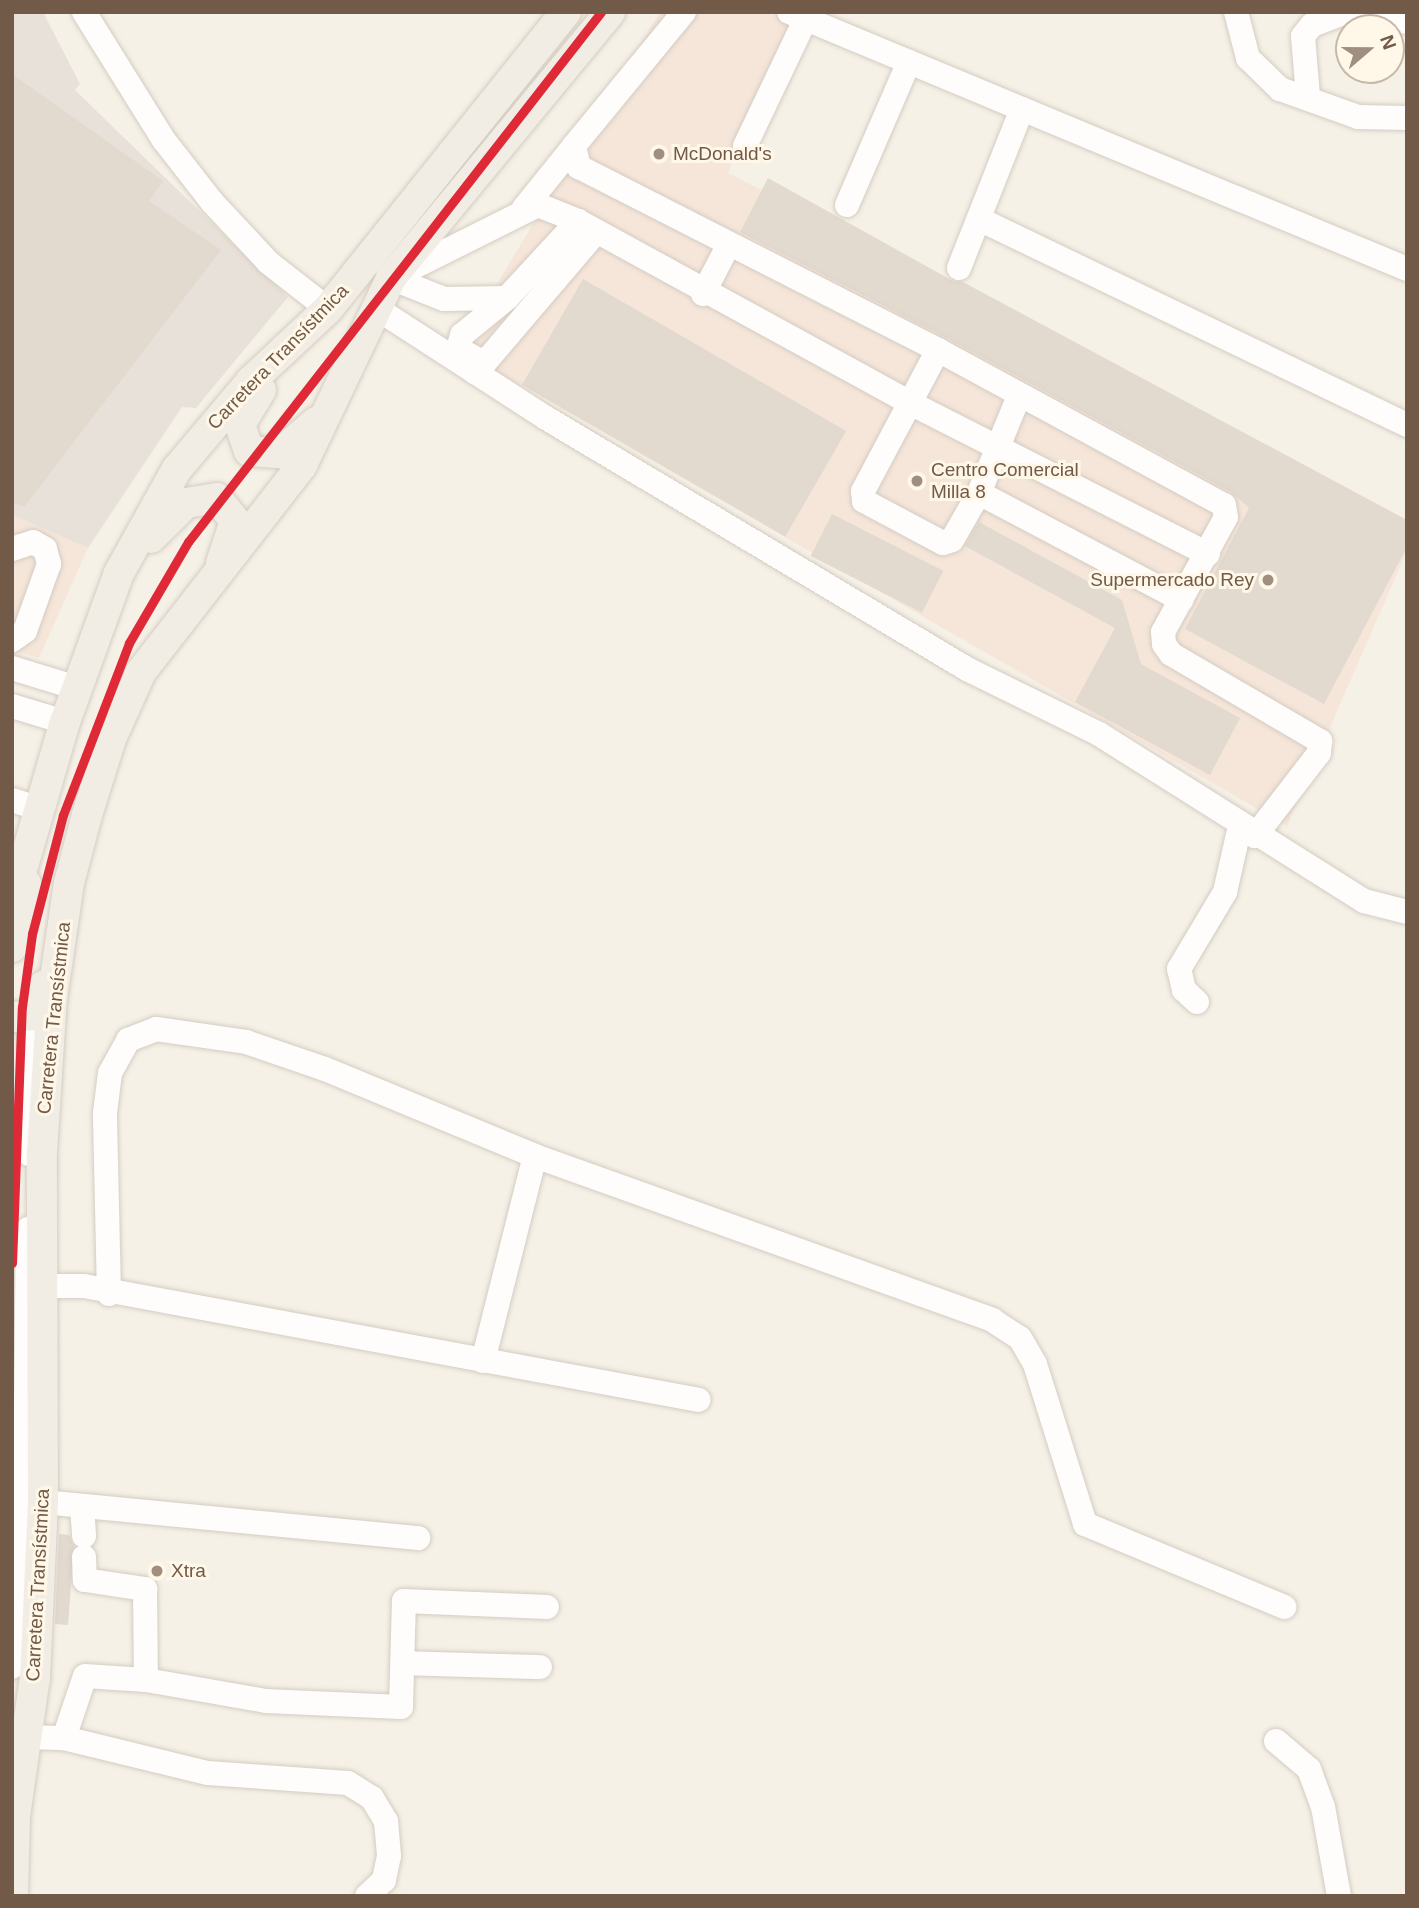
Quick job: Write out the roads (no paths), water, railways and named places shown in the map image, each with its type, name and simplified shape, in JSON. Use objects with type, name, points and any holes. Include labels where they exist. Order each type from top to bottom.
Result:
[{"type":"main road","name":"Carretera Transístmica","points":[[12,904],[25,804],[65,722],[119,573],[177,469],[214,422],[328,309],[566,12]]},
{"type":"main road","name":"Carretera Transístmica","points":[[13,1896],[15,1815],[28,1737],[43,1502],[42,1152],[52,999],[69,883],[111,739],[141,672],[302,465],[391,278],[610,12]]},
{"type":"main road","points":[[301,337],[246,410],[241,440],[256,454],[280,453],[331,407]]},
{"type":"main road","points":[[119,573],[180,507],[209,496],[224,502],[234,521],[211,585]]},
{"type":"main road","points":[[12,947],[68,730],[65,722]]},
{"type":"main road","points":[[21,1018],[38,1010],[69,883]]},
{"type":"street","points":[[84,12],[163,139],[212,202],[269,263],[328,309]]},
{"type":"street","points":[[524,208],[684,12]]},
{"type":"street","points":[[1236,12],[1248,58],[1267,81],[1358,117],[1407,118]]},
{"type":"street","points":[[1308,96],[1303,36],[1312,25],[1346,12]]},
{"type":"street","points":[[1354,12],[1407,22]]},
{"type":"street","points":[[745,146],[797,15],[1407,269]]},
{"type":"street","points":[[847,205],[909,62]]},
{"type":"street","points":[[959,268],[1022,109]]},
{"type":"street","points":[[573,146],[579,167],[938,350],[1019,396],[1215,497],[1226,517],[1163,632],[1171,654],[1320,741],[1319,753],[1248,831],[1225,892],[1179,969],[1184,990],[1197,1002]]},
{"type":"street","points":[[391,278],[524,208],[538,205],[587,227],[704,294],[996,449],[1208,554]]},
{"type":"street","points":[[979,219],[1407,425]]},
{"type":"street","points":[[483,365],[458,349],[462,335],[587,227]]},
{"type":"street","points":[[483,365],[587,227]]},
{"type":"street","points":[[704,294],[729,244]]},
{"type":"street","points":[[391,278],[444,299],[507,298]]},
{"type":"street","points":[[376,308],[483,365],[969,670],[1099,734],[1248,831],[1364,901],[1407,912]]},
{"type":"street","points":[[938,350],[863,491],[864,501],[943,543],[952,540],[979,493],[1019,396]]},
{"type":"street","points":[[979,493],[1182,600]]},
{"type":"street","points":[[12,640],[25,631],[49,564],[45,549],[23,546]]},
{"type":"street","points":[[12,668],[77,688]]},
{"type":"street","points":[[12,706],[65,722]]},
{"type":"street","points":[[12,1667],[25,1503],[21,1018]]},
{"type":"street","points":[[109,1294],[105,1113],[110,1073],[128,1040],[144,1032],[182,1031],[246,1042],[325,1069],[535,1156],[992,1321],[1020,1338],[1035,1364],[1085,1524],[1284,1607]]},
{"type":"street","points":[[483,1361],[535,1156]]},
{"type":"street","points":[[44,1293],[109,1294],[699,1400]]},
{"type":"street","points":[[43,1502],[418,1538]]},
{"type":"street","points":[[82,1506],[85,1580],[145,1590],[146,1680]]},
{"type":"street","points":[[64,1738],[85,1676],[146,1680],[266,1701],[401,1707],[404,1601],[547,1607]]},
{"type":"street","points":[[402,1662],[540,1667]]},
{"type":"street","points":[[28,1737],[64,1738],[208,1773],[348,1783],[372,1798],[386,1821],[389,1856],[384,1880],[367,1896]]},
{"type":"street","points":[[1276,1741],[1309,1769],[1323,1807],[1339,1896]]},
{"type":"place","name":"McDonald's","points":[[659,154]]},
{"type":"place","name":"Centro Comercial Milla 8","points":[[917,481]]},
{"type":"place","name":"Supermercado Rey","points":[[1268,580]]},
{"type":"place","name":"Xtra","points":[[157,1571]]}]
